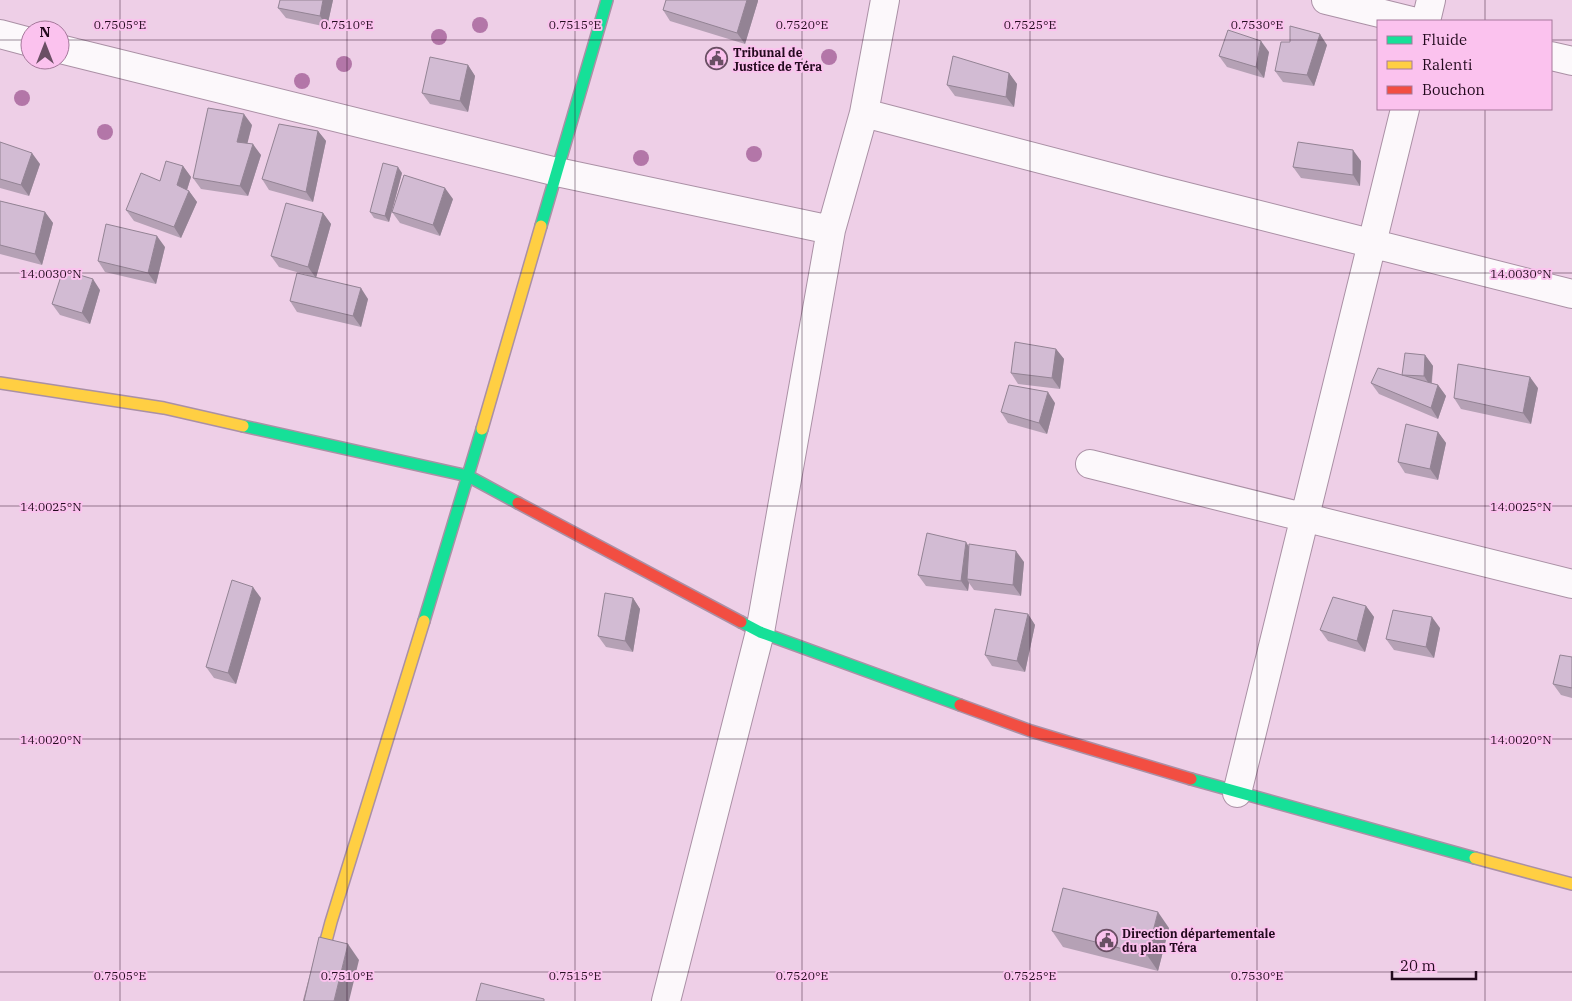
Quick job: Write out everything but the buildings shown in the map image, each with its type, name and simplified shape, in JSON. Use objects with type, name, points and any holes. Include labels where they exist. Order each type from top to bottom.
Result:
[{"type":"street","points":[[310,1001],[331,922],[468,476],[607,0]]},
{"type":"street","points":[[666,1001],[760,632],[831,230],[864,113],[885,0]]},
{"type":"street","points":[[1326,0],[1408,20]]},
{"type":"street","points":[[1426,20],[1432,0]]},
{"type":"street","points":[[0,34],[20,39]]},
{"type":"street","points":[[70,51],[557,172],[831,230]]},
{"type":"street","points":[[1552,56],[1572,61]]},
{"type":"street","points":[[1237,793],[1405,110]]},
{"type":"street","points":[[864,113],[1572,294]]},
{"type":"street","points":[[0,383],[164,408],[468,476],[760,632],[1031,731],[1237,793],[1572,884]]},
{"type":"street","points":[[1090,464],[1572,584]]},
{"type":"traffic: fast","points":[[541,226],[607,0]]},
{"type":"traffic: fast","points":[[243,426],[468,476],[518,503]]},
{"type":"traffic: fast","points":[[424,621],[482,429]]},
{"type":"traffic: fast","points":[[741,622],[760,632],[960,705]]},
{"type":"traffic: fast","points":[[1191,779],[1475,858]]},
{"type":"traffic: slow","points":[[482,429],[541,226]]},
{"type":"traffic: slow","points":[[0,383],[164,408],[243,426]]},
{"type":"traffic: slow","points":[[310,1001],[331,922],[424,621]]},
{"type":"traffic: slow","points":[[1475,858],[1572,884]]},
{"type":"traffic: jam","points":[[518,503],[741,622]]},
{"type":"traffic: jam","points":[[960,705],[1031,731],[1191,779]]},
{"type":"place","name":"Tribunal de Justice de Téra","points":[[717,59]]},
{"type":"place","name":"Direction départementale du plan Téra","points":[[1106,940]]}]
